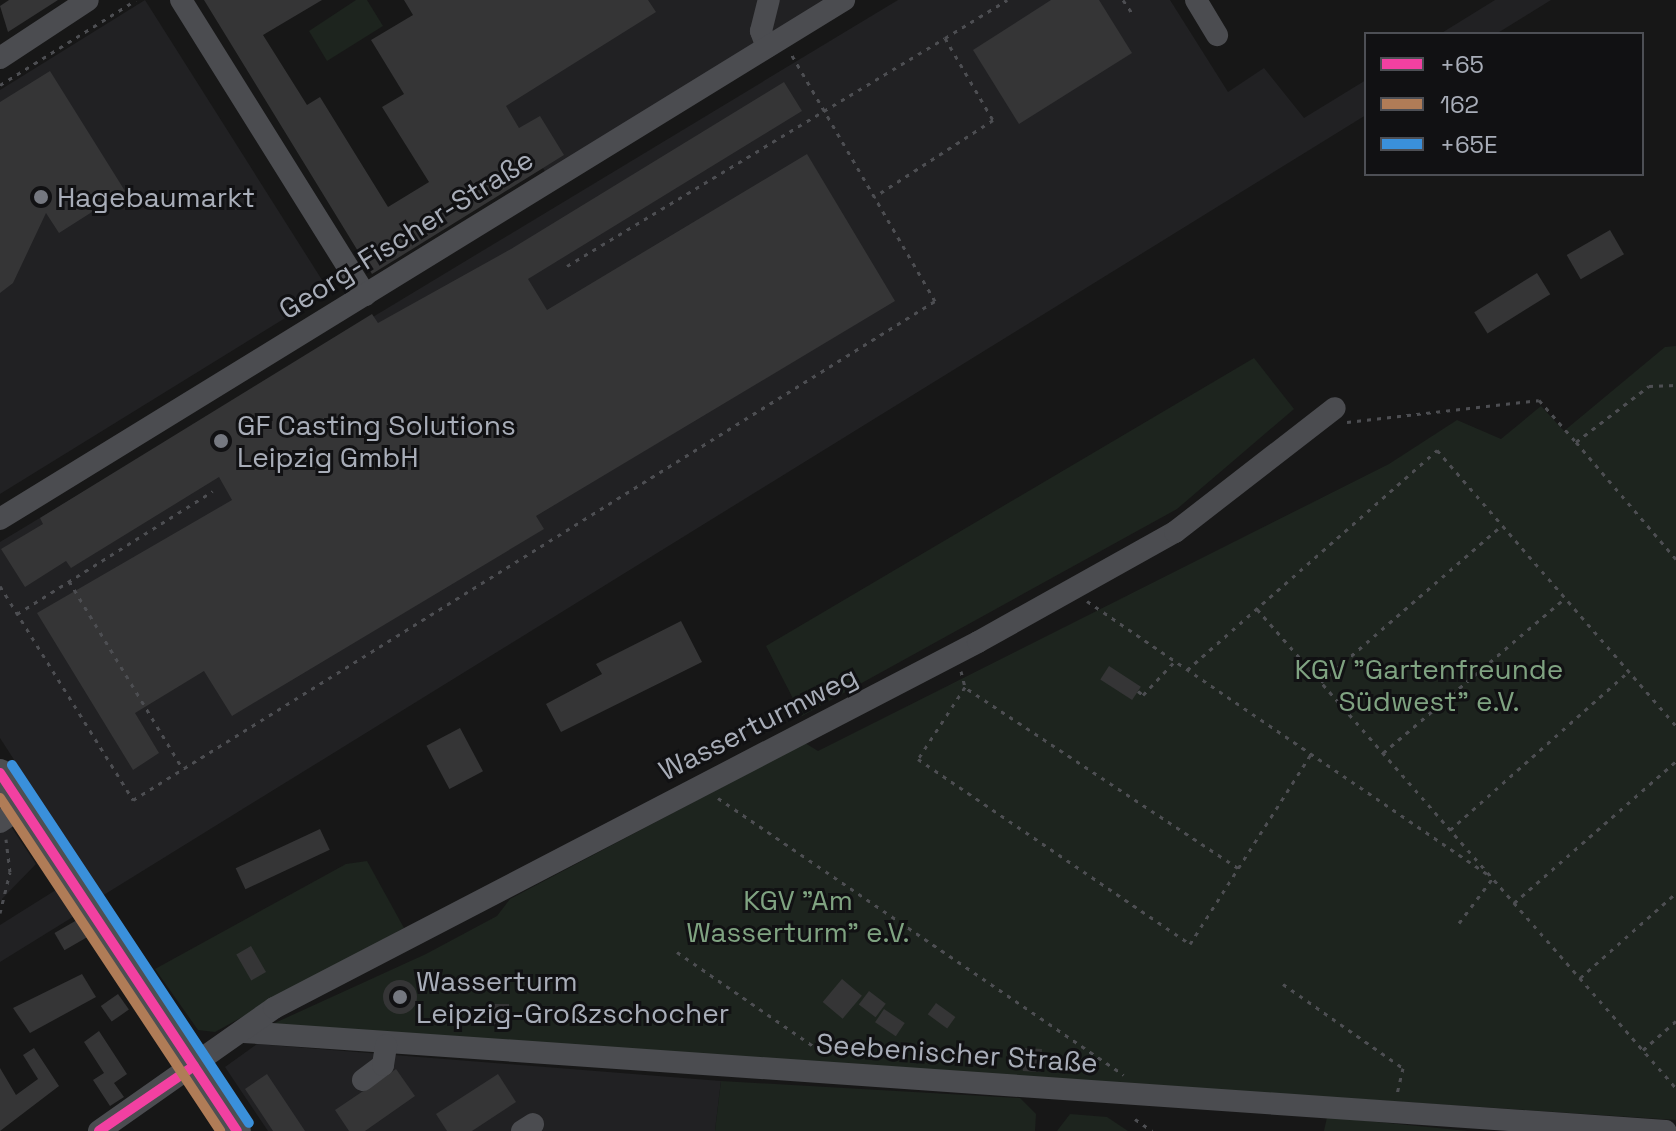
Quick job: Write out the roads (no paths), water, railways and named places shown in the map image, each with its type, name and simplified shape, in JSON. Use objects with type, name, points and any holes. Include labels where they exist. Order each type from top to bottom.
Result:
[{"type":"main road","points":[[0,773],[9,816],[194,1066],[237,1131]]},
{"type":"street","points":[[0,58],[88,0]]},
{"type":"street","points":[[181,0],[365,295]]},
{"type":"street","points":[[769,0],[761,31],[774,43]]},
{"type":"street","name":"Georg-Fischer-Straße","points":[[0,519],[774,43],[812,9],[844,0]]},
{"type":"street","points":[[1196,0],[1217,35]]},
{"type":"street","name":"Wasserturmweg","points":[[99,1131],[274,1008],[1071,590],[1208,510],[1335,408]]},
{"type":"street","name":"Seebenischer Straße","points":[[244,1032],[386,1045],[1666,1131]]},
{"type":"street","points":[[363,1080],[383,1065],[386,1045]]},
{"type":"place","name":"Hagebaumarkt","points":[[41,197]]},
{"type":"place","name":"GF Casting Solutions Leipzig GmbH","points":[[221,441]]},
{"type":"place","name":"Wasserturm Leipzig-Großzschocher","points":[[400,997]]},
{"type":"park label","name":"KGV \"Gartenfreunde Südwest\" e.V.","points":[[1429,685]]},
{"type":"park label","name":"KGV \"Am Wasserturm\" e.V.","points":[[798,916]]}]
